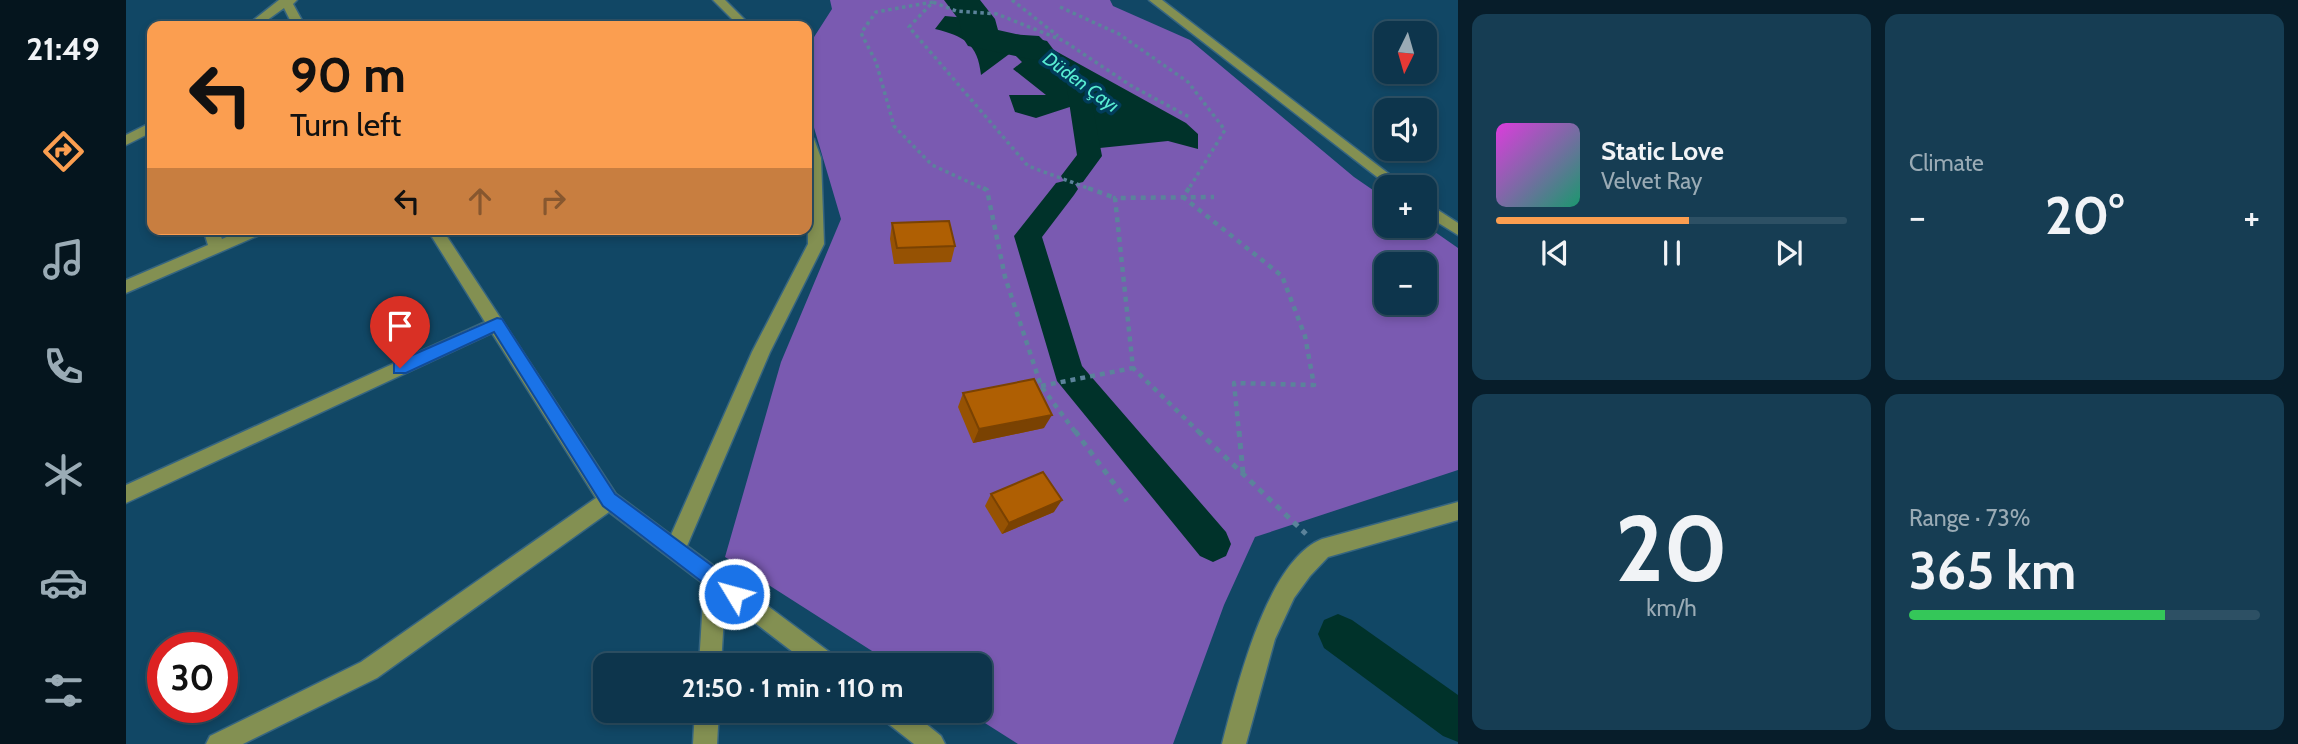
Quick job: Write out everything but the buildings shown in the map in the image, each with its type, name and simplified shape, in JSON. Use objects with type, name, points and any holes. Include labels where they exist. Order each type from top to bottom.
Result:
[{"type":"street","points":[[719,0],[740,21]]},
{"type":"street","points":[[1155,0],[1383,175]]},
{"type":"street","points":[[257,21],[288,2],[297,21]]},
{"type":"street","points":[[126,141],[147,129]]},
{"type":"street","points":[[675,550],[761,352],[816,244],[812,153]]},
{"type":"street","points":[[1437,215],[1458,230]]},
{"type":"street","points":[[213,235],[217,247]]},
{"type":"street","points":[[126,287],[244,235]]},
{"type":"street","points":[[438,235],[609,500],[812,653]]},
{"type":"street","points":[[126,494],[497,324]]},
{"type":"street","points":[[218,744],[369,670],[609,500]]},
{"type":"street","points":[[1234,744],[1264,630],[1306,564],[1322,549],[1458,511]]},
{"type":"street","points":[[711,653],[715,580]]},
{"type":"street","points":[[705,744],[706,723]]},
{"type":"street","points":[[906,723],[933,744]]},
{"type":"path","points":[[1012,0],[1064,41],[1130,85],[1189,117]]},
{"type":"path","points":[[1064,41],[997,14],[956,11],[933,2],[876,12],[861,33],[876,62],[894,126],[932,164],[987,190],[1005,277],[1041,386],[1127,501]]},
{"type":"path","points":[[933,2],[909,27],[1028,166],[1115,198],[1214,197]]},
{"type":"path","points":[[1060,7],[1119,34],[1188,82],[1225,130],[1183,197]]},
{"type":"path","points":[[1183,197],[1282,276],[1306,336],[1314,384],[1234,383],[1243,473]]},
{"type":"path","points":[[1115,198],[1133,368],[1322,549]]},
{"type":"path","points":[[1041,386],[1133,368]]},
{"type":"shaded area","points":[[830,0],[1110,0],[1113,6],[1190,40],[1374,191],[1374,238],[1437,238],[1437,233],[1458,248],[1458,470],[1255,537],[1224,605],[1173,744],[1018,744],[985,723],[992,723],[992,653],[875,653],[725,557],[781,362],[841,219],[812,121],[812,40],[832,9]]},
{"type":"water","points":[[945,16],[977,19],[992,33],[1039,36],[1052,49],[1186,123],[1198,134],[1198,149],[1168,141],[1090,149],[1085,143],[1095,123],[1079,104],[1036,118],[1015,112],[1009,95],[1046,95],[1013,69],[1022,62],[1012,52],[981,75],[977,56],[968,43],[962,38],[935,29]]},
{"type":"waterway","name":"Düden Çayı","points":[[961,0],[977,19],[981,38],[1034,49]]},
{"type":"waterway","points":[[1074,176],[1090,156],[1077,82]]},
{"type":"waterway","points":[[1065,189],[1028,236],[1068,372],[1213,544]]},
{"type":"waterway","points":[[1338,634],[1458,721]]},
{"type":"route","points":[[400,368],[497,324],[609,500],[734,594]]}]
